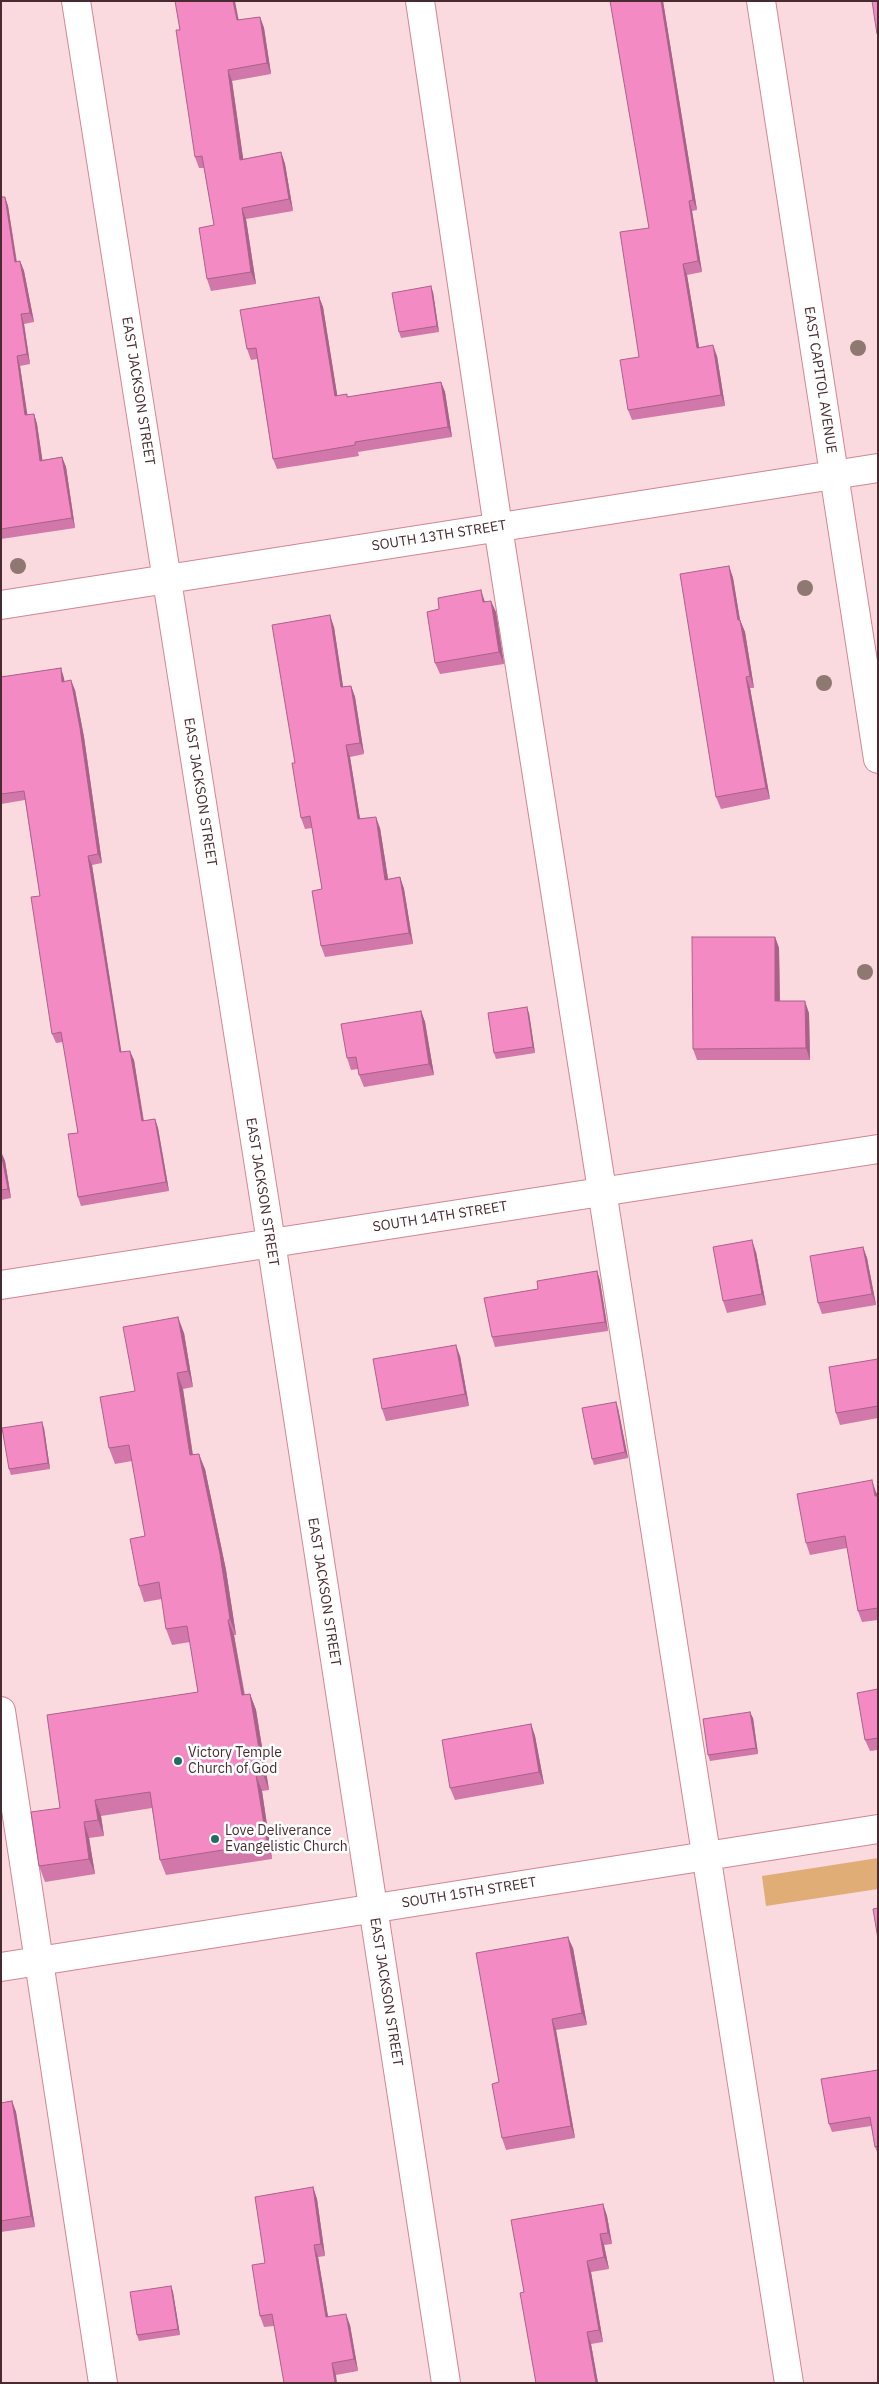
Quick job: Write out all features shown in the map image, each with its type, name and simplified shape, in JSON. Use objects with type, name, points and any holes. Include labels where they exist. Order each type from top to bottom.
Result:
[{"type":"street","name":"EAST JACKSON STREET","points":[[76,1],[271,1244],[446,2383]]},
{"type":"street","points":[[420,1],[498,527],[790,2383]]},
{"type":"street","name":"EAST CAPITOL AVENUE","points":[[761,1],[878,759]]},
{"type":"street","name":"SOUTH 13TH STREET","points":[[1,605],[878,468]]},
{"type":"street","name":"SOUTH 14TH STREET","points":[[1,1284],[271,1244],[878,1149]]},
{"type":"street","points":[[1,1711],[103,2383]]},
{"type":"street","name":"SOUTH 15TH STREET","points":[[1,1968],[878,1829]]},
{"type":"shaded area","points":[[878,1858],[878,1889],[766,1906],[762,1876]]},
{"type":"building","points":[[175,1],[233,1],[237,20],[260,17],[267,63],[228,70],[240,160],[281,152],[289,199],[242,208],[251,272],[207,279],[199,228],[214,225],[202,156],[195,157],[176,30],[180,30]]},
{"type":"building","points":[[610,1],[661,1],[693,200],[689,201],[698,261],[683,264],[697,348],[713,345],[721,395],[628,410],[620,360],[639,357],[620,232],[649,228]]},
{"type":"building","points":[[872,1],[878,1],[878,34],[877,34]]},
{"type":"building","points":[[1,197],[5,197],[15,262],[20,261],[30,313],[21,314],[27,354],[17,356],[25,415],[34,414],[40,461],[62,457],[72,518],[1,529]]},
{"type":"building","points":[[431,286],[437,326],[399,332],[392,293]]},
{"type":"building","points":[[319,297],[335,396],[347,394],[347,397],[441,382],[448,427],[355,442],[355,445],[273,459],[256,348],[247,349],[240,310]]},
{"type":"building","points":[[729,566],[750,676],[746,677],[766,788],[716,797],[680,574]]},
{"type":"building","points":[[481,590],[483,602],[491,601],[499,652],[435,663],[427,612],[439,609],[438,598]]},
{"type":"building","points":[[330,615],[341,687],[351,686],[360,743],[346,745],[358,819],[376,817],[385,880],[400,877],[409,933],[321,946],[312,891],[322,889],[310,816],[301,818],[292,763],[295,763],[272,625]]},
{"type":"building","points":[[61,668],[62,682],[71,680],[80,728],[98,854],[88,856],[120,1052],[130,1051],[142,1121],[155,1119],[166,1182],[78,1197],[68,1134],[78,1133],[61,1032],[52,1034],[31,897],[40,896],[24,791],[1,794],[1,677]]},
{"type":"building","points":[[692,937],[775,937],[775,1001],[805,1001],[806,1048],[693,1049]]},
{"type":"building","points":[[527,1007],[533,1047],[494,1053],[488,1013]]},
{"type":"building","points":[[421,1011],[429,1064],[359,1075],[356,1057],[347,1058],[341,1024]]},
{"type":"building","points":[[1,1152],[8,1189],[1,1190]]},
{"type":"building","points":[[752,1240],[762,1294],[723,1301],[713,1247]]},
{"type":"building","points":[[863,1247],[872,1294],[818,1303],[810,1256]]},
{"type":"building","points":[[597,1271],[605,1322],[492,1337],[484,1298],[538,1289],[537,1281]]},
{"type":"building","points":[[178,1317],[188,1371],[177,1373],[190,1455],[199,1454],[220,1554],[230,1619],[228,1620],[242,1695],[250,1694],[263,1774],[256,1775],[267,1843],[160,1860],[150,1792],[95,1800],[98,1820],[84,1822],[89,1859],[39,1866],[31,1812],[60,1808],[47,1715],[198,1692],[187,1626],[166,1629],[159,1582],[139,1586],[130,1539],[145,1536],[129,1445],[109,1448],[100,1397],[135,1391],[123,1327]]},
{"type":"building","points":[[456,1345],[465,1394],[382,1409],[373,1359]]},
{"type":"building","points":[[878,1359],[878,1406],[836,1413],[829,1367]]},
{"type":"building","points":[[616,1402],[625,1452],[592,1459],[582,1408]]},
{"type":"building","points":[[42,1422],[48,1463],[9,1469],[2,1428]]},
{"type":"building","points":[[872,1480],[875,1496],[878,1496],[878,1608],[858,1611],[845,1536],[806,1543],[797,1494]]},
{"type":"building","points":[[878,1689],[878,1738],[865,1740],[857,1693]]},
{"type":"building","points":[[750,1712],[756,1748],[708,1755],[703,1719]]},
{"type":"building","points":[[531,1724],[539,1772],[450,1788],[442,1740]]},
{"type":"building","points":[[878,1908],[878,1939],[873,1909]]},
{"type":"building","points":[[568,1937],[582,2013],[552,2019],[571,2126],[502,2138],[492,2084],[499,2082],[476,1953]]},
{"type":"building","points":[[878,2070],[878,2146],[875,2147],[870,2117],[829,2124],[821,2079]]},
{"type":"building","points":[[12,2101],[31,2216],[1,2221],[1,2103]]},
{"type":"building","points":[[313,2187],[321,2244],[314,2245],[326,2317],[346,2314],[354,2359],[332,2363],[335,2383],[284,2383],[272,2314],[260,2316],[252,2265],[265,2263],[255,2197]]},
{"type":"building","points":[[603,2204],[608,2233],[600,2234],[604,2257],[587,2261],[599,2330],[587,2332],[596,2383],[536,2383],[520,2293],[524,2292],[511,2220]]},
{"type":"building","points":[[171,2286],[178,2329],[137,2335],[130,2292]]},
{"type":"place","name":"Victory Temple Church of God","points":[[178,1761]]},
{"type":"place","name":"Love Deliverance Evangelistic Church","points":[[215,1839]]}]
